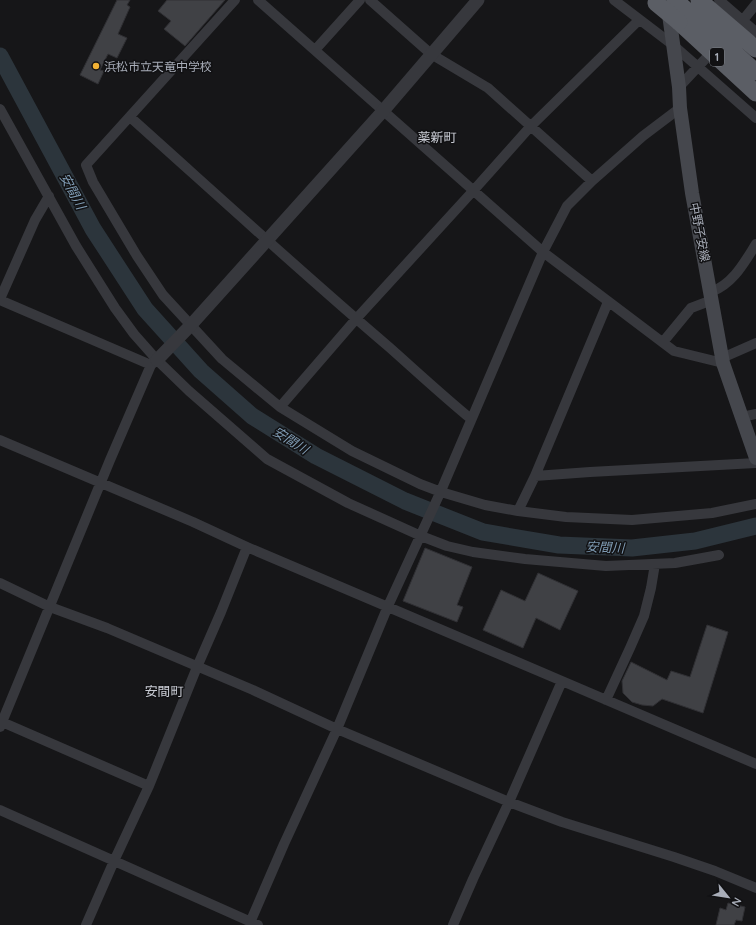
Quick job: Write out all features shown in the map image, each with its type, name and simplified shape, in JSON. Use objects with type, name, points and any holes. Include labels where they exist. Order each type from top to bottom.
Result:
[{"type":"highway","points":[[699,0],[756,49]]},
{"type":"highway","name":"1","points":[[659,1],[679,10],[756,72]]},
{"type":"highway","name":"1","points":[[679,10],[756,93]]},
{"type":"main road","name":"中野子安線","points":[[659,1],[673,45],[692,193],[722,360],[756,458]]},
{"type":"street","points":[[235,0],[86,165],[93,182],[136,256],[163,294],[190,326],[222,359],[280,407],[352,451],[441,492],[485,505],[566,517],[632,520],[712,513],[756,504]]},
{"type":"street","points":[[258,0],[543,252],[674,351],[722,360],[756,343]]},
{"type":"street","points":[[315,50],[360,0]]},
{"type":"street","points":[[370,0],[431,54],[488,88],[592,181]]},
{"type":"street","points":[[149,786],[1,725],[101,483],[155,362],[190,326],[268,240],[383,111],[478,0]]},
{"type":"street","points":[[614,0],[673,45],[756,118]]},
{"type":"street","points":[[719,0],[741,23],[756,32]]},
{"type":"street","points":[[741,23],[756,4]]},
{"type":"street","points":[[280,407],[356,319],[530,127],[639,20]]},
{"type":"street","points":[[679,87],[708,56]]},
{"type":"street","points":[[0,810],[252,924],[284,844],[337,729],[388,606],[441,492],[543,252],[567,206],[592,181],[643,136],[680,108]]},
{"type":"street","points":[[0,109],[76,246],[115,308],[155,362],[267,459],[348,503],[421,536],[447,546],[473,552],[525,559],[606,566],[675,563],[719,555]]},
{"type":"street","points":[[130,117],[447,400],[471,419]]},
{"type":"street","points":[[49,196],[35,220],[0,300],[155,362]]},
{"type":"street","points":[[663,342],[691,308],[711,296],[730,281],[756,244]]},
{"type":"street","points":[[518,511],[535,476],[608,302]]},
{"type":"street","points":[[742,418],[756,414]]},
{"type":"street","points":[[0,440],[193,522],[247,548],[388,606],[756,764]]},
{"type":"street","points":[[535,476],[756,463]]},
{"type":"street","points":[[86,925],[149,786],[247,548]]},
{"type":"street","points":[[606,700],[644,616],[652,588],[655,564]]},
{"type":"street","points":[[0,583],[50,607],[106,628],[253,690],[337,729],[509,802],[562,822],[681,859],[756,888]]},
{"type":"street","points":[[453,925],[562,681]]},
{"type":"building","points":[[117,0],[130,0],[127,5],[130,7],[118,34],[127,38],[117,58],[108,54],[100,70],[104,71],[98,84],[80,75]]},
{"type":"building","points":[[167,0],[225,0],[185,46],[164,29],[171,21],[158,11]]},
{"type":"building","points":[[425,548],[472,567],[457,605],[463,607],[457,622],[403,601]]},
{"type":"building","points":[[538,573],[578,591],[560,630],[536,618],[523,648],[483,630],[501,590],[525,601]]},
{"type":"building","points":[[707,625],[728,632],[703,713],[662,699],[653,706],[642,705],[632,702],[623,693],[622,681],[631,662],[667,680],[671,671],[690,677]]},
{"type":"building","points":[[728,903],[745,907],[742,921],[736,920],[734,925],[716,925],[720,908],[726,910]]},
{"type":"waterway","name":"安間川","points":[[0,56],[93,229],[145,309],[201,371],[252,416],[316,456],[405,501],[483,532],[559,545],[632,548],[695,541],[756,526]]},
{"type":"place","name":"浜松市立天竜中学校","points":[[96,66]]},
{"type":"district","name":"薬新町","points":[[437,137]]},
{"type":"district","name":"安間町","points":[[164,691]]}]
